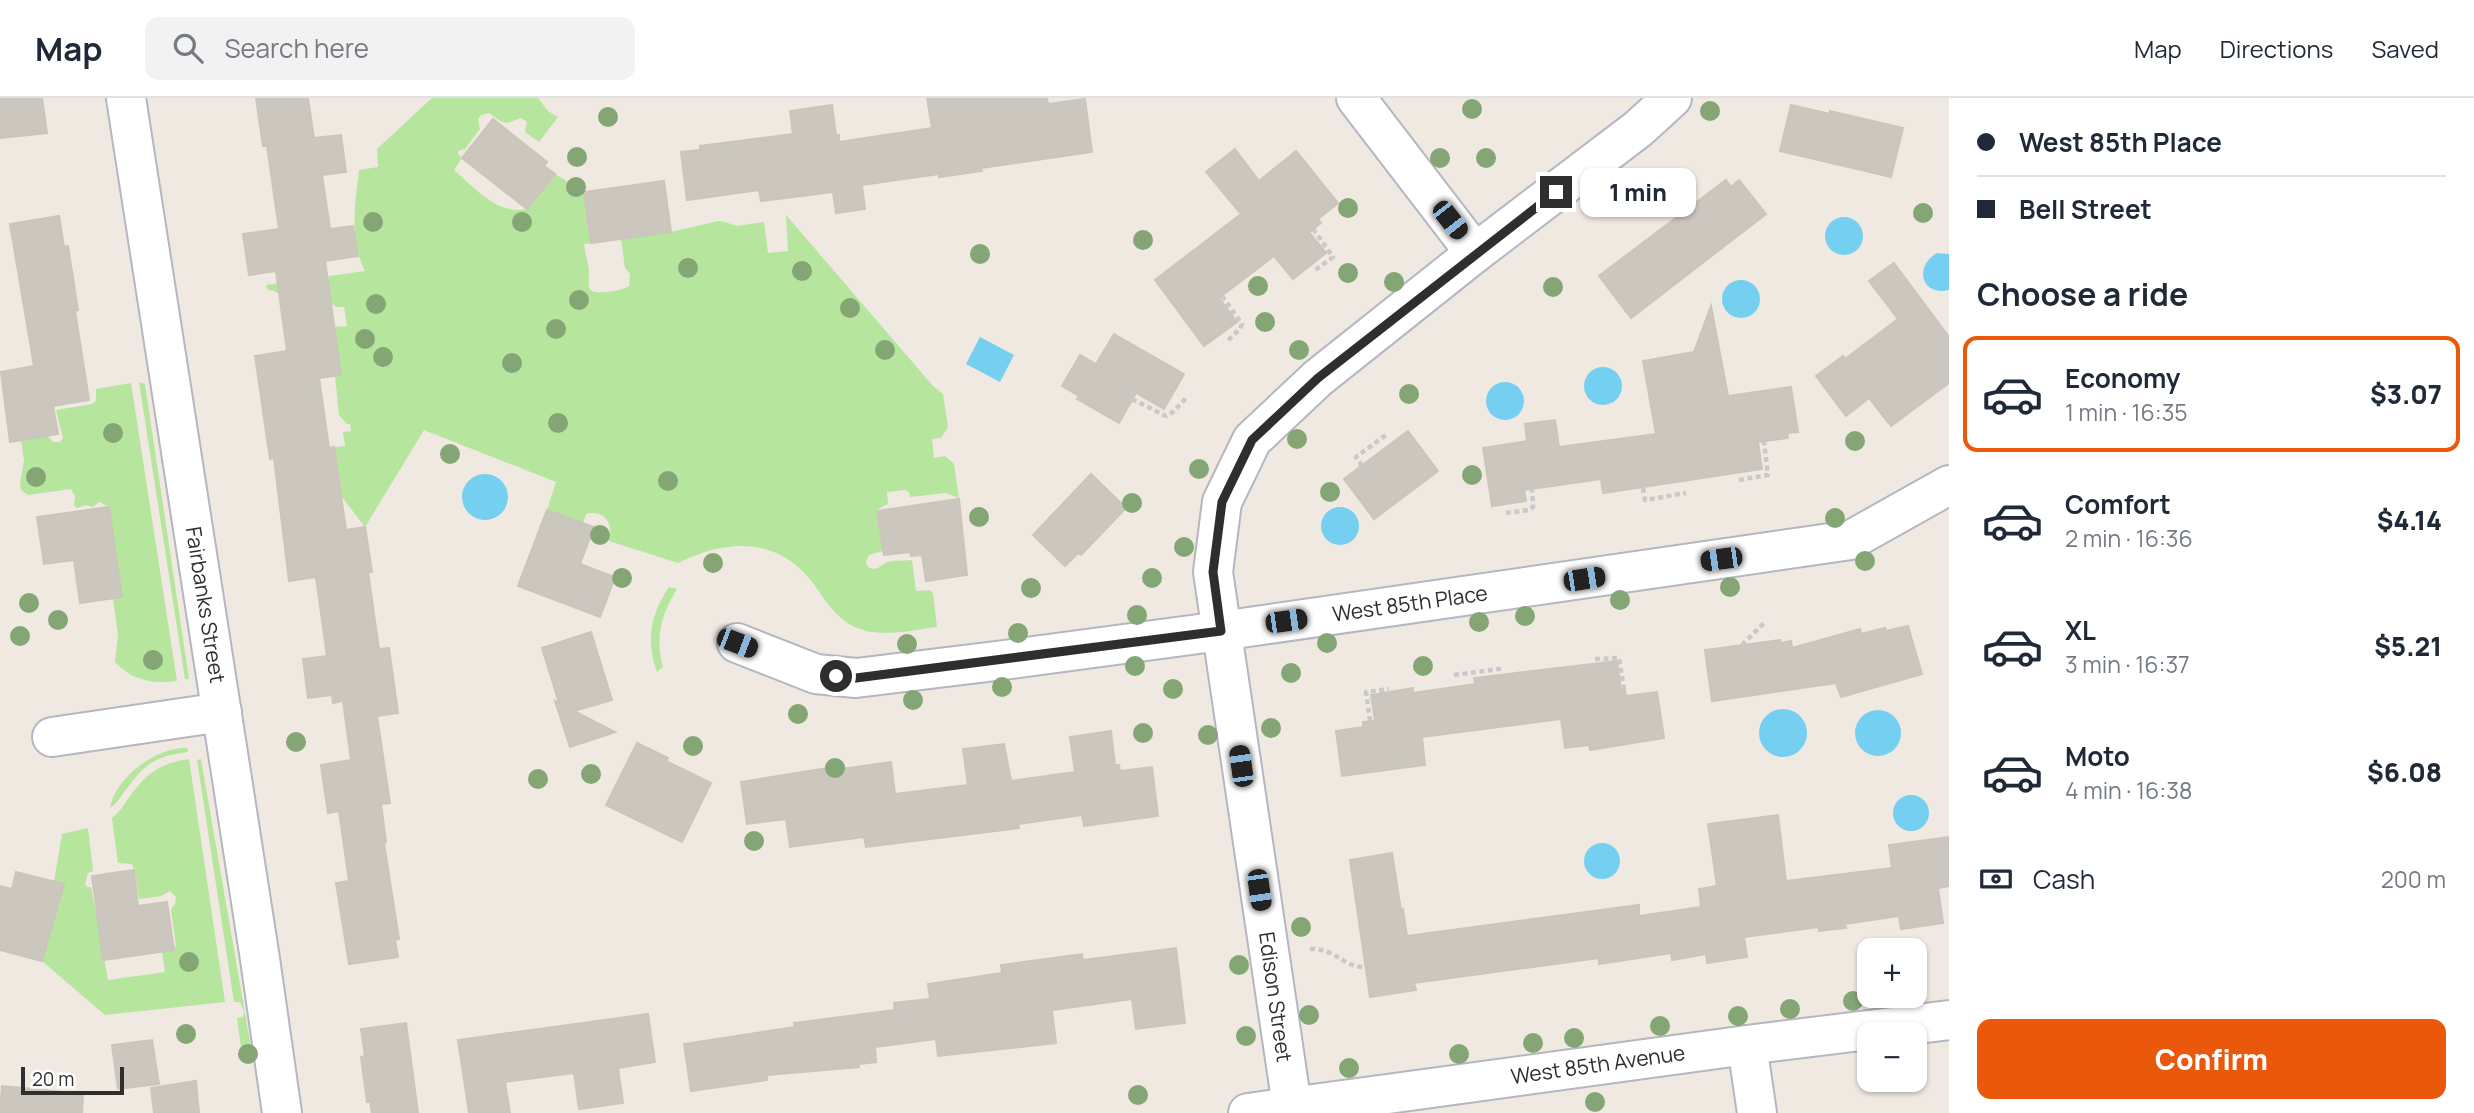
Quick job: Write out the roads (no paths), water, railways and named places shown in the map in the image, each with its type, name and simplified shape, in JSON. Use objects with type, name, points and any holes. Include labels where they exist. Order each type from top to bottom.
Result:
[{"type":"street","name":"Fairbanks Street","points":[[126,98],[282,1113]]},
{"type":"street","points":[[1356,98],[1475,253]]},
{"type":"street","name":"Edison Street","points":[[1293,1110],[1213,572],[1222,502],[1252,440],[1318,378],[1475,253],[1638,130],[1672,98]]},
{"type":"street","name":"West 85th Place","points":[[737,643],[816,674],[856,678],[1221,631],[1851,540],[1949,485]]},
{"type":"street","points":[[52,737],[222,712]]},
{"type":"street","name":"West 85th Avenue","points":[[1248,1113],[1293,1110],[1747,1045],[1949,1020]]},
{"type":"street","points":[[1747,1045],[1757,1113]]},
{"type":"water","points":[[1844,217],[1857,223],[1863,236],[1857,249],[1844,255],[1831,249],[1825,236],[1831,223]]},
{"type":"water","points":[[1937,253],[1949,254],[1949,290],[1932,289],[1924,279],[1925,266]]},
{"type":"water","points":[[1741,280],[1754,286],[1760,299],[1754,312],[1741,318],[1728,312],[1722,299],[1728,286]]},
{"type":"water","points":[[980,337],[1014,355],[1000,382],[966,364]]},
{"type":"water","points":[[1603,367],[1617,372],[1622,386],[1617,400],[1603,405],[1589,400],[1584,386],[1589,372]]},
{"type":"water","points":[[1505,382],[1519,387],[1524,401],[1519,415],[1505,420],[1491,415],[1486,401],[1491,387]]},
{"type":"water","points":[[485,474],[501,481],[508,497],[501,513],[485,520],[469,513],[462,497],[469,481]]},
{"type":"water","points":[[1340,507],[1353,513],[1359,526],[1353,539],[1340,545],[1327,539],[1321,526],[1327,513]]},
{"type":"water","points":[[1783,709],[1800,716],[1807,733],[1800,750],[1783,757],[1766,750],[1759,733],[1766,716]]},
{"type":"water","points":[[1878,710],[1894,717],[1901,733],[1894,749],[1878,756],[1862,749],[1855,733],[1862,717]]},
{"type":"water","points":[[1911,795],[1924,800],[1929,813],[1924,826],[1911,831],[1898,826],[1893,813],[1898,800]]},
{"type":"water","points":[[1602,843],[1615,848],[1620,861],[1615,874],[1602,879],[1589,874],[1584,861],[1589,848]]}]
